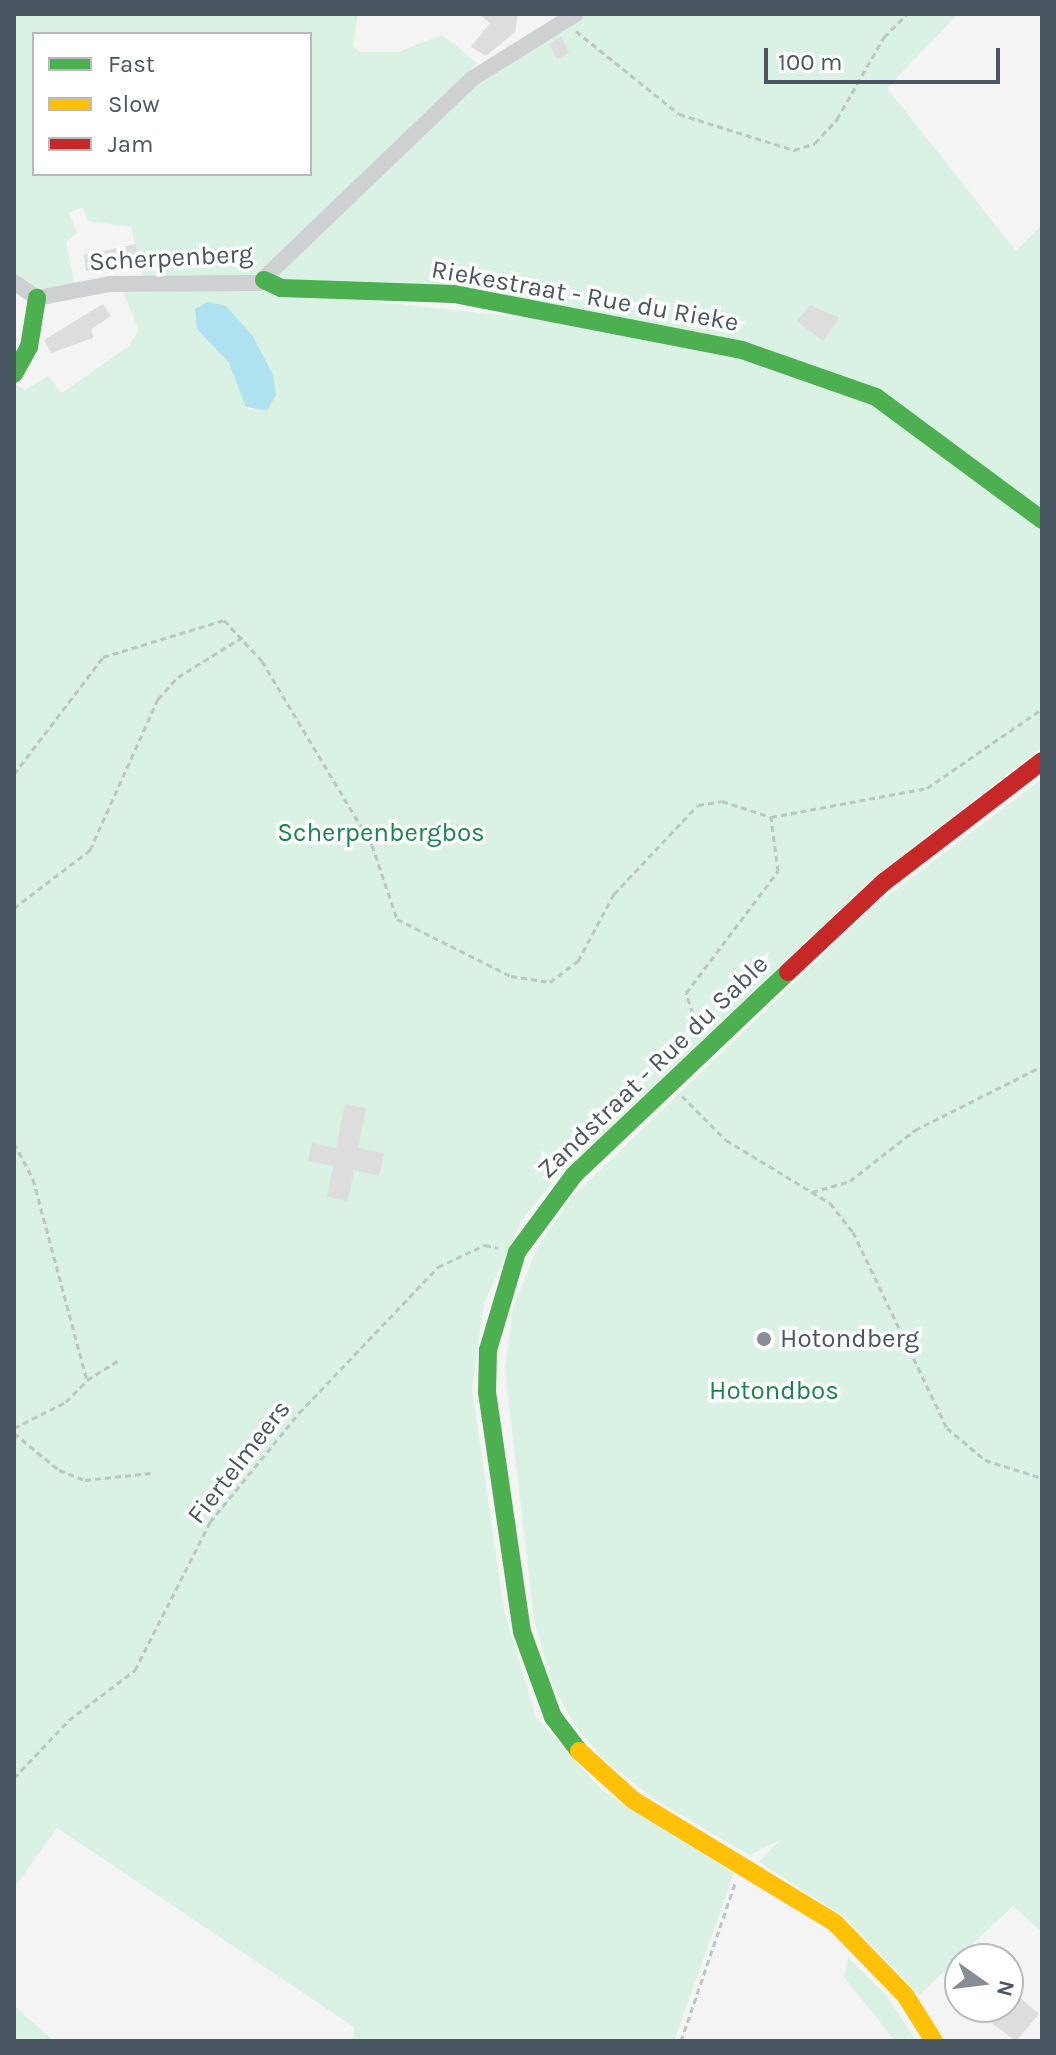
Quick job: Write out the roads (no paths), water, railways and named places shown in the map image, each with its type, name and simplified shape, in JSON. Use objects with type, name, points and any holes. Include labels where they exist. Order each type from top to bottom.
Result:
[{"type":"main road","name":"Riekestraat - Rue du Rieke","points":[[264,280],[281,288],[454,294],[742,350],[876,397],[1042,520]]},
{"type":"main road","points":[[14,374],[29,347],[37,298]]},
{"type":"main road","name":"Zandstraat - Rue du Sable","points":[[934,2041],[905,1995],[857,1942],[743,1865],[633,1800],[583,1757],[553,1717],[522,1632],[487,1393],[495,1313],[517,1252],[574,1175],[884,882],[1042,761]]},
{"type":"street","name":"Scherpenberg","points":[[37,298],[110,284],[264,280],[473,78],[570,18]]},
{"type":"street","points":[[14,282],[37,298]]},
{"type":"water","points":[[208,302],[226,306],[252,335],[273,375],[276,395],[267,410],[246,407],[229,363],[197,329],[195,309]]},
{"type":"place","name":"Hotondberg","points":[[764,1339]]},
{"type":"park label","name":"Scherpenbergbos","points":[[381,833]]},
{"type":"park label","name":"Hotondbos","points":[[774,1391]]}]
